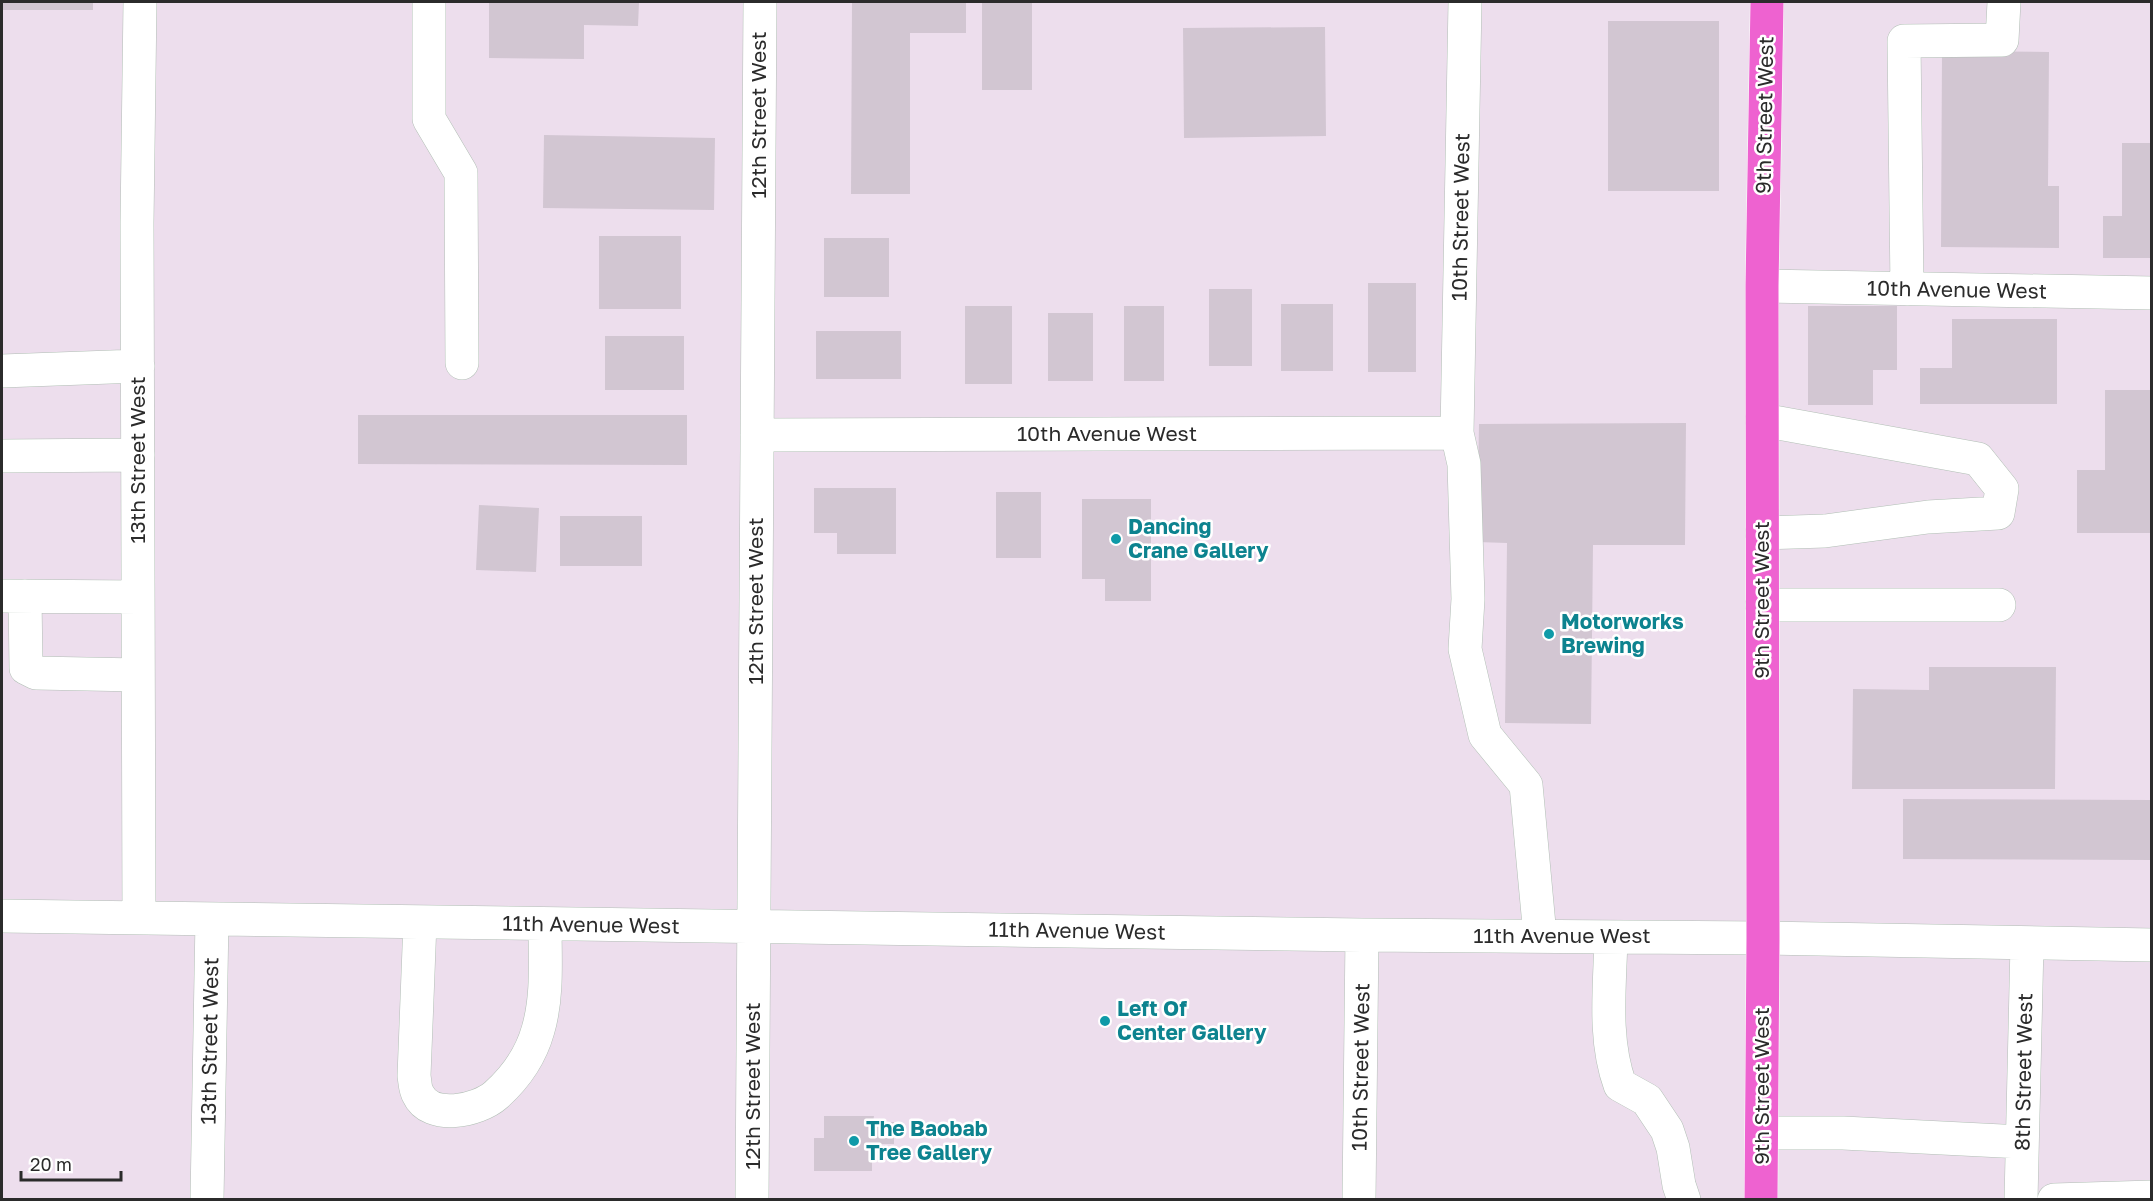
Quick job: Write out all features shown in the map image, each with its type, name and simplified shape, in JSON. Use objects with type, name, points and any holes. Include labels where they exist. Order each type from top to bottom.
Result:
[{"type":"main road","name":"9th Street West","points":[[1761,1200],[1762,286],[1767,2]]},
{"type":"street","name":"13th Street West","points":[[139,918],[140,2]]},
{"type":"street","points":[[429,2],[429,119],[461,173],[462,363]]},
{"type":"street","name":"12th Street West","points":[[752,1200],[760,2]]},
{"type":"street","name":"10th Street West","points":[[1465,2],[1457,433],[1464,464],[1468,599],[1465,649],[1485,735],[1526,785],[1540,936]]},
{"type":"street","points":[[1907,289],[1904,41],[2002,40],[2004,2]]},
{"type":"street","name":"10th Avenue West","points":[[1762,286],[2151,293]]},
{"type":"street","points":[[2,370],[138,366]]},
{"type":"street","points":[[1762,420],[1978,459],[2002,489],[1998,513],[1928,517],[1825,531],[1762,533]]},
{"type":"street","name":"10th Avenue West","points":[[757,435],[1457,433]]},
{"type":"street","points":[[2,456],[138,455]]},
{"type":"street","points":[[138,597],[13,596],[26,668],[36,673],[138,675]]},
{"type":"street","points":[[1762,605],[1999,605]]},
{"type":"street","name":"11th Avenue West","points":[[2,916],[2151,945]]},
{"type":"street","name":"13th Street West","points":[[207,1200],[212,919]]},
{"type":"street","points":[[420,922],[414,1076],[418,1094],[424,1102],[441,1111],[469,1110],[494,1097],[522,1068],[538,1031],[544,1001],[545,924]]},
{"type":"street","name":"10th Street West","points":[[1359,1200],[1362,935]]},
{"type":"street","points":[[1611,937],[1609,1042],[1612,1064],[1620,1085],[1647,1100],[1667,1130],[1684,1200]]},
{"type":"street","name":"8th Street West","points":[[2021,1200],[2027,944]]},
{"type":"street","points":[[1762,1133],[1843,1133],[2022,1142]]},
{"type":"street","points":[[2054,1200],[2151,1197]]},
{"type":"building","points":[[2,2],[93,2],[93,10],[2,10]]},
{"type":"building","points":[[489,2],[639,2],[638,26],[584,25],[584,59],[489,58]]},
{"type":"building","points":[[852,2],[966,2],[966,33],[910,33],[910,194],[851,194]]},
{"type":"building","points":[[982,2],[1032,2],[1032,90],[982,90]]},
{"type":"building","points":[[1608,21],[1719,21],[1719,191],[1608,191]]},
{"type":"building","points":[[1325,27],[1326,136],[1184,138],[1183,28]]},
{"type":"building","points":[[1942,51],[2049,52],[2048,186],[2059,186],[2059,248],[1941,247]]},
{"type":"building","points":[[544,135],[715,138],[714,210],[543,208]]},
{"type":"building","points":[[2122,143],[2152,143],[2152,258],[2103,258],[2103,216],[2122,216]]},
{"type":"building","points":[[599,236],[681,236],[681,309],[599,309]]},
{"type":"building","points":[[824,238],[889,238],[889,297],[824,297]]},
{"type":"building","points":[[1368,283],[1416,283],[1416,372],[1368,372]]},
{"type":"building","points":[[1209,289],[1252,289],[1252,366],[1209,366]]},
{"type":"building","points":[[1281,304],[1333,304],[1333,371],[1281,371]]},
{"type":"building","points":[[965,306],[1012,306],[1012,384],[965,384]]},
{"type":"building","points":[[1124,306],[1164,306],[1164,381],[1124,381]]},
{"type":"building","points":[[1808,306],[1897,306],[1897,370],[1873,370],[1873,405],[1808,405]]},
{"type":"building","points":[[1048,313],[1093,313],[1093,381],[1048,381]]},
{"type":"building","points":[[1952,319],[2057,319],[2057,404],[1920,404],[1920,368],[1952,368]]},
{"type":"building","points":[[816,331],[901,331],[901,379],[816,379]]},
{"type":"building","points":[[605,336],[684,336],[684,390],[605,390]]},
{"type":"building","points":[[2105,390],[2152,390],[2152,533],[2077,533],[2077,470],[2105,470]]},
{"type":"building","points":[[358,415],[687,415],[687,465],[358,464]]},
{"type":"building","name":"Motorworks Brewing","points":[[1686,423],[1685,545],[1593,545],[1591,724],[1505,723],[1507,543],[1477,542],[1479,424]]},
{"type":"building","points":[[814,488],[896,488],[896,554],[837,554],[837,533],[814,533]]},
{"type":"building","points":[[996,492],[1041,492],[1041,558],[996,558]]},
{"type":"building","name":"Dancing Crane Gallery","points":[[1082,499],[1151,499],[1151,601],[1105,601],[1105,579],[1082,579]]},
{"type":"building","points":[[479,505],[539,508],[536,572],[476,570]]},
{"type":"building","points":[[560,516],[642,516],[642,566],[560,566]]},
{"type":"building","points":[[1929,667],[2056,667],[2055,789],[1852,789],[1853,689],[1929,690]]},
{"type":"building","points":[[1903,799],[2152,800],[2152,860],[1903,859]]},
{"type":"building","name":"The Baobab Tree Gallery","points":[[824,1116],[874,1116],[873,1122],[894,1122],[894,1144],[872,1144],[872,1171],[814,1171],[814,1138],[824,1138]]},
{"type":"place","name":"Dancing Crane Gallery","points":[[1116,539]]},
{"type":"place","name":"Motorworks Brewing","points":[[1549,634]]},
{"type":"place","name":"Left Of Center Gallery","points":[[1105,1021]]},
{"type":"place","name":"The Baobab Tree Gallery","points":[[854,1141]]}]
